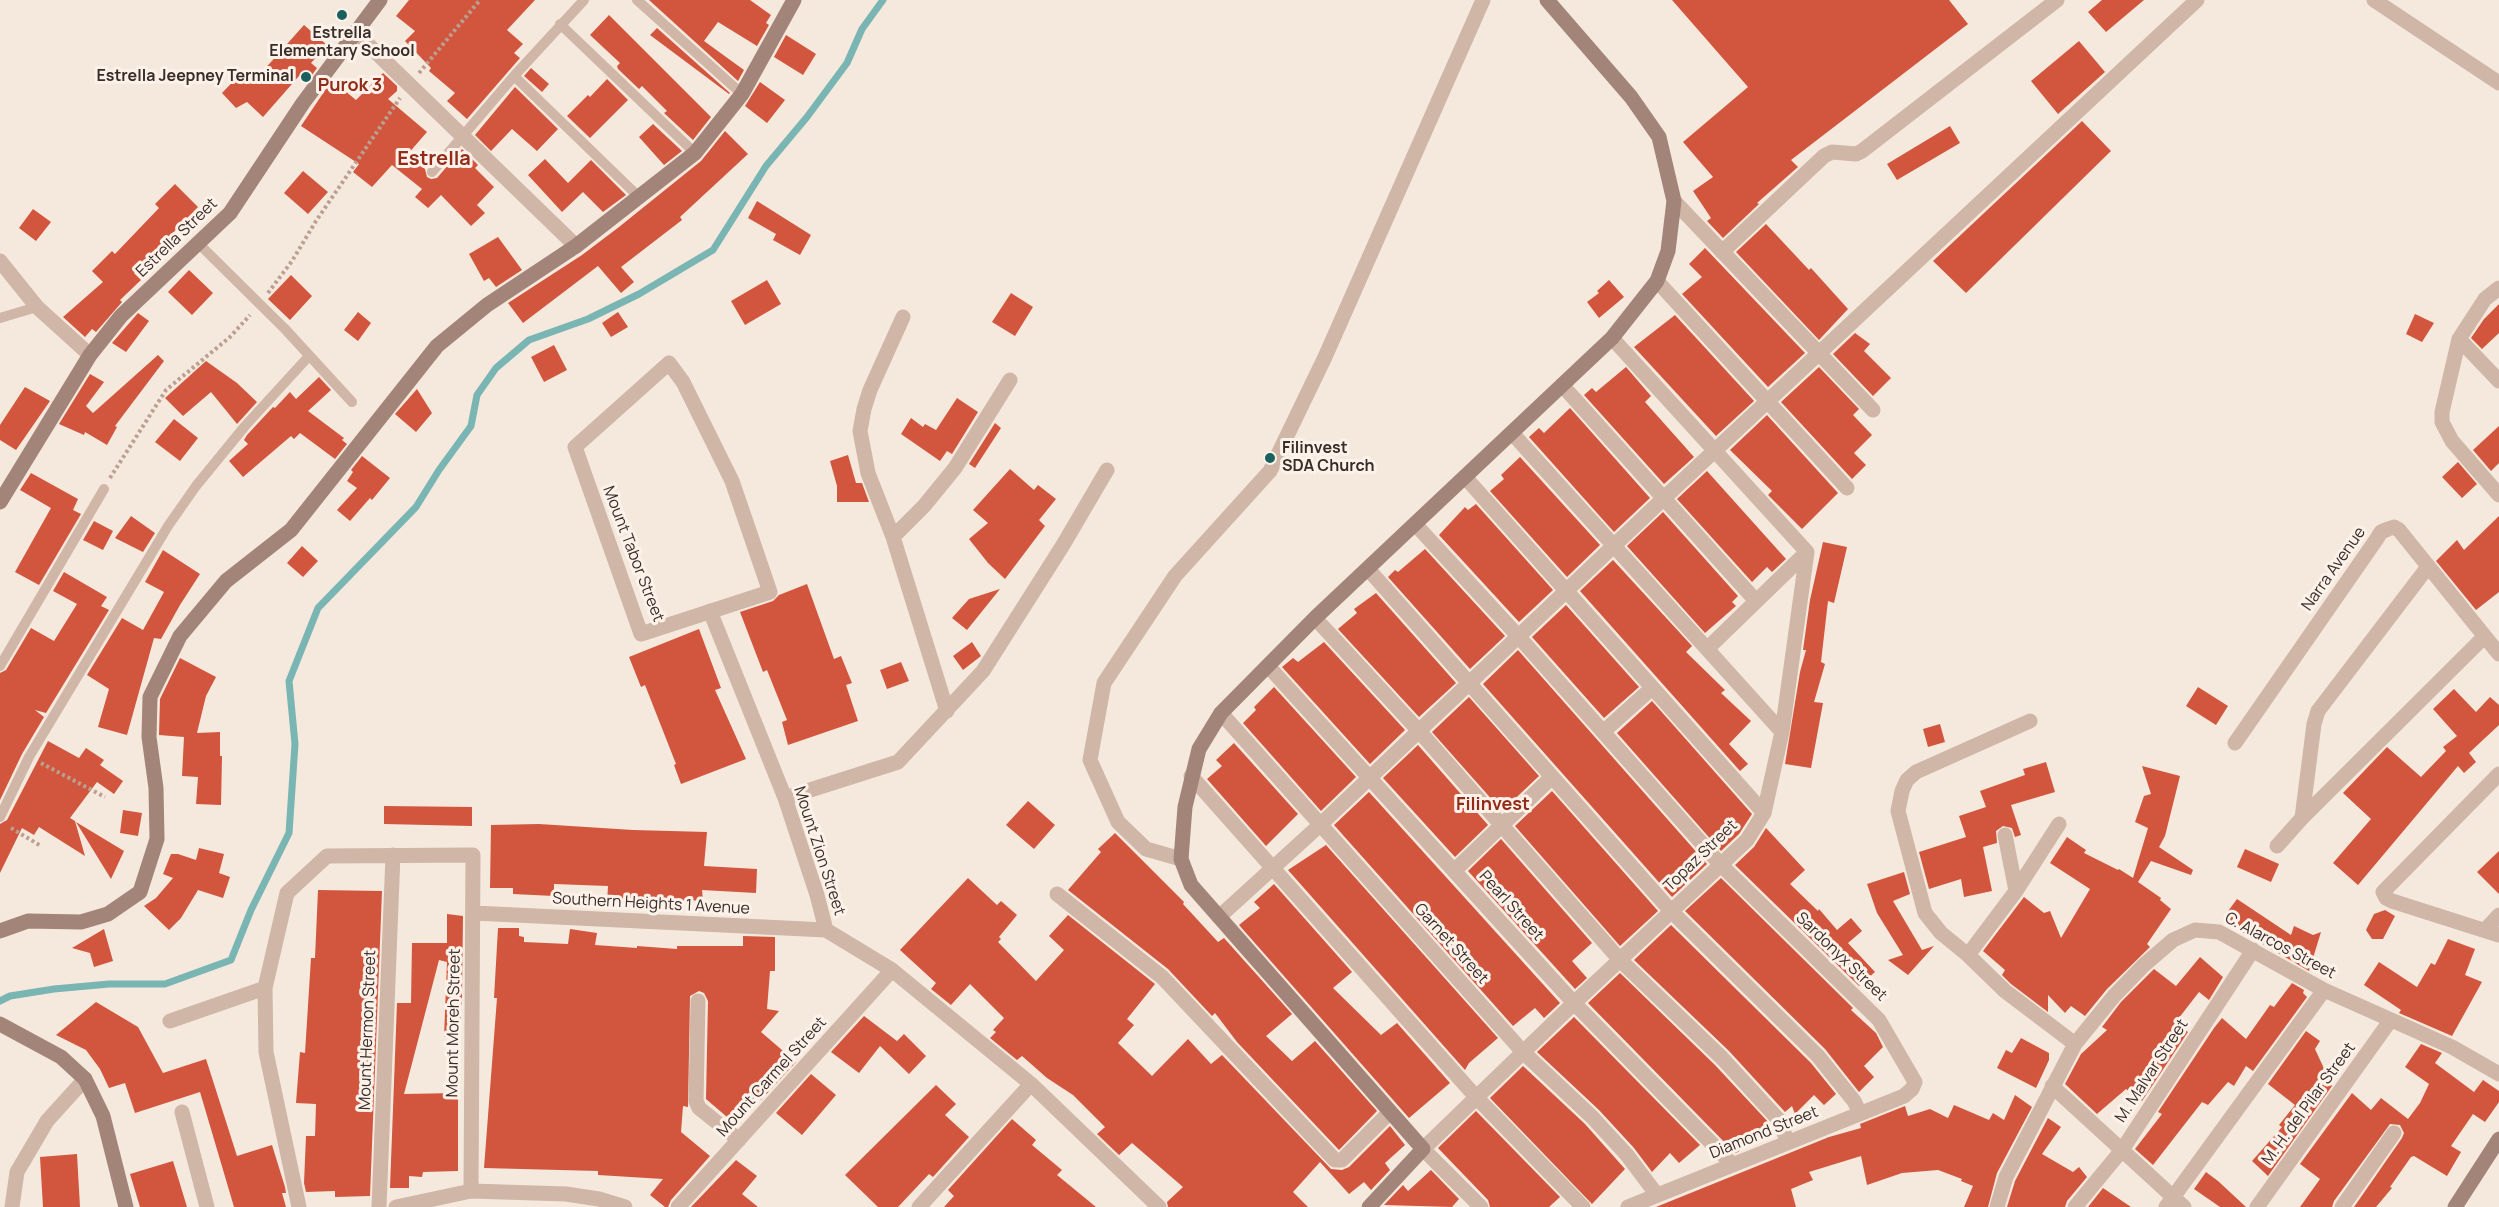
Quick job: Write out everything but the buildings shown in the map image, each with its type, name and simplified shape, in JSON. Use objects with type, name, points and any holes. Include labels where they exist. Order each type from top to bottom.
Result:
[{"type":"street","name":"Estrella Street","points":[[0,502],[90,355],[121,316],[230,213],[303,103],[380,0]]},
{"type":"street","points":[[0,931],[28,921],[81,921],[108,914],[140,892],[158,839],[156,788],[149,737],[150,697],[180,636],[226,581],[291,530],[437,346],[487,305],[576,246],[695,153],[742,94],[794,0]]},
{"type":"street","points":[[1181,859],[1146,849],[1118,822],[1090,760],[1104,683],[1175,576],[1270,471],[1326,357],[1483,0]]},
{"type":"street","points":[[1481,1207],[1423,1149],[1218,917],[1191,885],[1181,859],[1185,807],[1191,776],[1199,748],[1221,713],[1316,618],[1612,338],[1657,281],[1668,251],[1674,201],[1659,137],[1631,97],[1547,0]]},
{"type":"street","points":[[1722,252],[1824,156],[1832,152],[1856,154],[1862,152],[2057,0]]},
{"type":"street","points":[[1218,917],[1321,824],[1664,498],[2197,0]]},
{"type":"street","points":[[2373,0],[2499,83]]},
{"type":"street","points":[[355,32],[576,246]]},
{"type":"street","points":[[1674,201],[1873,410]]},
{"type":"street","points":[[0,261],[37,307],[90,355]]},
{"type":"street","points":[[1657,281],[1847,488]]},
{"type":"street","points":[[2499,288],[2485,299],[2459,339],[2443,401],[2442,422],[2452,441],[2499,495]]},
{"type":"street","points":[[903,317],[870,390],[860,431],[868,473],[893,537],[947,711]]},
{"type":"street","points":[[1612,338],[1717,450],[1807,552],[1708,648]]},
{"type":"street","points":[[2459,339],[2499,381]]},
{"type":"street","name":"Mount Tabor Street","points":[[669,363],[683,382],[732,481],[770,592],[710,611],[641,634],[575,447],[669,363]]},
{"type":"street","points":[[893,537],[924,506],[955,468],[1010,380]]},
{"type":"street","points":[[1562,385],[1756,601]]},
{"type":"street","points":[[1512,433],[1782,732]]},
{"type":"street","points":[[785,798],[898,762],[983,671],[1063,545],[1107,470]]},
{"type":"street","points":[[1465,477],[1764,813]]},
{"type":"street","points":[[1415,524],[1519,637],[1721,865]]},
{"type":"street","name":"Narra Avenue","points":[[2235,743],[2381,532],[2394,527],[2399,530],[2427,568],[2499,654]]},
{"type":"street","name":"Topaz Street","points":[[1423,1149],[1747,840],[1764,813],[1782,732],[1807,552]]},
{"type":"street","points":[[2302,818],[2314,724],[2318,711],[2427,568]]},
{"type":"street","points":[[1368,569],[1671,911],[1818,1056],[1854,1101],[1860,1113]]},
{"type":"street","name":"Mount Zion Street","points":[[710,611],[785,798],[826,930],[892,970],[1031,1084],[1159,1207]]},
{"type":"street","points":[[1316,618],[1419,731],[1620,960],[1722,1058],[1778,1119],[1788,1142]]},
{"type":"street","points":[[2277,846],[2302,818],[2484,637]]},
{"type":"street","name":"Pearl Street","points":[[1268,666],[1574,1003],[1733,1165]]},
{"type":"street","points":[[1603,732],[1653,688]]},
{"type":"street","name":"Garnet Street","points":[[1221,713],[1523,1052],[1592,1117],[1627,1155],[1657,1195]]},
{"type":"street","points":[[2030,721],[1917,772],[1907,780],[1898,811],[1925,913],[1941,933],[1968,955],[2005,991],[2075,1044]]},
{"type":"street","points":[[2499,774],[2383,892],[2392,902],[2492,932],[2499,915]]},
{"type":"street","points":[[1191,776],[1476,1097],[1583,1207]]},
{"type":"street","points":[[1454,871],[1552,777]]},
{"type":"street","points":[[1968,955],[2016,891],[2059,824]]},
{"type":"street","points":[[2005,835],[2016,891]]},
{"type":"street","points":[[299,1207],[266,1052],[265,988],[287,893],[327,856],[393,855]]},
{"type":"street","name":"Mount Moreh Street","points":[[393,855],[473,855],[471,1191]]},
{"type":"street","name":"Mount Hermon Street","points":[[379,1207],[393,855]]},
{"type":"street","name":"Sardonyx Street","points":[[1721,865],[1879,1020],[1915,1082],[1912,1089]]},
{"type":"street","points":[[1057,894],[1162,977],[1335,1160],[1342,1160],[1390,1112]]},
{"type":"street","name":"Southern Heights 1 Avenue","points":[[474,913],[826,930]]},
{"type":"street","name":"C. Alarcos Street","points":[[1997,1207],[2006,1177],[2075,1044],[2129,980],[2173,940],[2195,930],[2219,932],[2324,990],[2452,1047],[2499,1074]]},
{"type":"street","name":"M. Malvar Street","points":[[2075,1207],[2122,1150],[2253,950]]},
{"type":"street","name":"Mount Carmel Street","points":[[678,1207],[892,970]]},
{"type":"street","points":[[170,1021],[265,988]]},
{"type":"street","points":[[2052,1086],[2122,1150],[2174,1204],[2324,990]]},
{"type":"street","points":[[698,1001],[696,1101],[699,1107],[739,1140]]},
{"type":"street","name":"M. H. del Pilar Street","points":[[2257,1207],[2390,1021]]},
{"type":"street","points":[[5,1027],[61,1057],[86,1079],[103,1116],[126,1207]]},
{"type":"street","points":[[12,1207],[17,1172],[47,1120],[86,1079]]},
{"type":"street","points":[[919,1207],[1031,1084]]},
{"type":"street","name":"Diamond Street","points":[[1628,1207],[1904,1096],[1912,1089]]},
{"type":"street","points":[[183,1112],[207,1207]]},
{"type":"street","points":[[2342,1207],[2394,1133]]},
{"type":"street","points":[[2455,1207],[2499,1139]]},
{"type":"street","points":[[1369,1207],[1423,1149]]},
{"type":"street","points":[[396,1207],[471,1191],[566,1194],[599,1199],[624,1207]]},
{"type":"lane","points":[[432,172],[514,76],[584,0]]},
{"type":"lane","points":[[637,0],[742,94]]},
{"type":"lane","points":[[560,24],[695,153]]},
{"type":"lane","points":[[514,76],[638,196]]},
{"type":"lane","points":[[199,244],[260,303],[352,402]]},
{"type":"lane","points":[[0,318],[37,307]]},
{"type":"lane","points":[[0,817],[29,757],[179,510],[244,426],[309,356]]},
{"type":"lane","points":[[0,666],[104,489]]},
{"type":"path","points":[[104,489],[166,390],[230,337],[260,303],[292,261],[335,194]]},
{"type":"path","points":[[29,757],[105,797]]},
{"type":"path","points":[[10,827],[41,846]]},
{"type":"waterway","points":[[0,1001],[10,996],[54,989],[109,984],[165,984],[231,960],[251,910],[289,833],[295,744],[289,681],[318,608],[416,507],[471,426],[477,395],[496,368],[529,340],[588,319],[639,294],[713,250],[766,166],[807,117],[847,63],[862,29],[883,0]]},
{"type":"place","name":"Estrella Elementary School","points":[[342,15]]},
{"type":"place","name":"Estrella Jeepney Terminal","points":[[306,77]]},
{"type":"place","name":"Filinvest SDA Church","points":[[1270,458]]},
{"type":"district","name":"Purok 3","points":[[350,86]]},
{"type":"district","name":"Estrella","points":[[434,159]]},
{"type":"district","name":"Filinvest","points":[[1493,805]]}]
